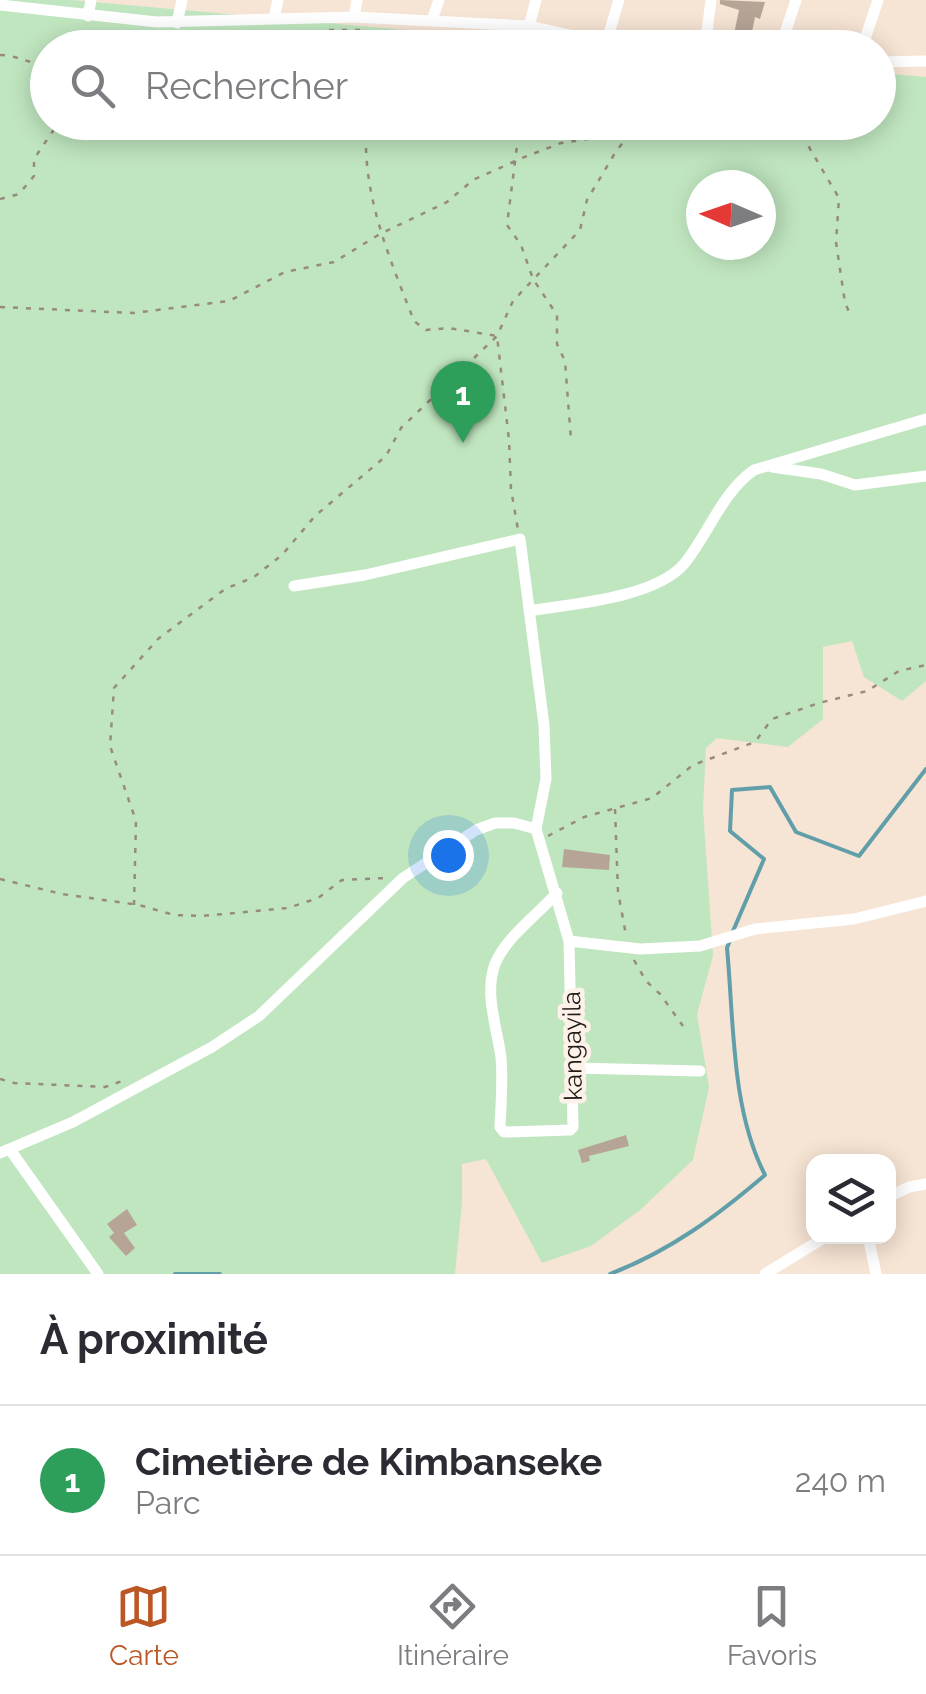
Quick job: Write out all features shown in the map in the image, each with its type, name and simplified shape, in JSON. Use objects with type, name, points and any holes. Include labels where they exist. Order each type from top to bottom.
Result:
[{"type":"street","points":[[88,16],[91,0]]},
{"type":"street","points":[[177,23],[182,0]]},
{"type":"street","points":[[274,18],[278,0]]},
{"type":"street","points":[[354,17],[357,0]]},
{"type":"street","points":[[432,20],[439,0]]},
{"type":"street","points":[[529,26],[536,0]]},
{"type":"street","points":[[610,30],[619,0]]},
{"type":"street","points":[[707,30],[711,0]]},
{"type":"street","points":[[786,30],[796,0]]},
{"type":"street","points":[[868,30],[878,0]]},
{"type":"street","points":[[0,6],[177,23],[354,17],[547,30]]},
{"type":"street","points":[[896,62],[926,61]]},
{"type":"street","points":[[529,611],[611,597],[666,577],[682,567],[745,476],[926,418]]},
{"type":"street","points":[[767,466],[821,474],[855,485],[926,476]]},
{"type":"street","points":[[294,586],[365,575],[520,538]]},
{"type":"street","name":"kangayila","points":[[520,538],[542,704],[546,779],[536,829],[538,843],[557,894],[570,941],[574,1068],[572,1129],[502,1132],[501,1058],[492,1004],[495,964],[506,947],[557,894]]},
{"type":"street","points":[[98,1274],[5,1152],[166,1072],[259,1016],[403,878],[476,830],[495,823],[536,829]]},
{"type":"street","points":[[570,941],[626,947],[700,946],[755,930],[854,918],[926,900]]},
{"type":"street","points":[[574,1068],[700,1071]]},
{"type":"street","points":[[896,1193],[926,1184]]},
{"type":"street","points":[[770,1273],[815,1244]]},
{"type":"street","points":[[870,1244],[876,1274]]},
{"type":"path","points":[[361,30],[391,20]]},
{"type":"path","points":[[0,55],[18,55],[30,62]]},
{"type":"path","points":[[0,199],[19,194],[34,176],[34,159],[47,140]]},
{"type":"path","points":[[367,140],[380,234],[414,321],[426,330],[449,328],[498,336]]},
{"type":"path","points":[[517,140],[507,225],[521,245],[533,279],[558,315],[557,344],[565,361],[571,440]]},
{"type":"path","points":[[0,307],[133,313],[229,301],[285,272],[334,262],[380,234],[447,202],[474,180],[562,142],[577,140]]},
{"type":"path","points":[[134,905],[136,821],[110,746],[114,688],[158,639],[225,589],[254,578],[282,555],[315,516],[386,456],[401,428],[498,336],[513,301],[580,230],[587,200],[624,140]]},
{"type":"path","points":[[805,140],[839,198],[836,242],[845,304],[851,316]]},
{"type":"path","points":[[498,336],[510,440],[511,490],[520,538]]},
{"type":"path","points":[[538,843],[584,816],[652,798],[693,765],[755,742],[772,720],[819,702],[867,692],[899,671],[926,665]]},
{"type":"path","points":[[615,807],[618,892],[626,947],[638,970],[682,1026]]},
{"type":"path","points":[[0,879],[174,916],[237,915],[303,903],[332,890],[342,880],[403,878]]},
{"type":"path","points":[[0,1079],[105,1087],[131,1078]]},
{"type":"green space","points":[[0,0],[71,0],[406,30],[30,30],[30,140],[896,140],[896,74],[926,77],[926,681],[902,701],[864,677],[852,641],[823,647],[823,719],[788,747],[717,738],[706,748],[703,808],[713,956],[697,1014],[709,1087],[693,1160],[640,1210],[591,1246],[542,1263],[486,1159],[462,1164],[455,1274],[0,1274]]},
{"type":"building","points":[[720,0],[765,2],[752,30],[735,30],[739,10],[720,4]]},
{"type":"building","points":[[564,849],[610,855],[609,870],[562,867]]},
{"type":"building","points":[[626,1135],[629,1146],[589,1156],[590,1161],[582,1163],[578,1150]]},
{"type":"building","points":[[127,1209],[137,1225],[124,1233],[135,1248],[126,1256],[109,1237],[114,1233],[107,1224]]},
{"type":"waterway","points":[[733,931],[764,859],[730,831],[732,790],[770,787],[796,832],[859,856],[926,769]]},
{"type":"waterway","points":[[610,1274],[653,1255],[692,1231],[765,1175],[740,1094],[727,948],[730,940]]},
{"type":"waterway","points":[[175,1274],[220,1274]]},
{"type":"place","name":"Cimetière de Kimbanseke","points":[[463,443]]}]
